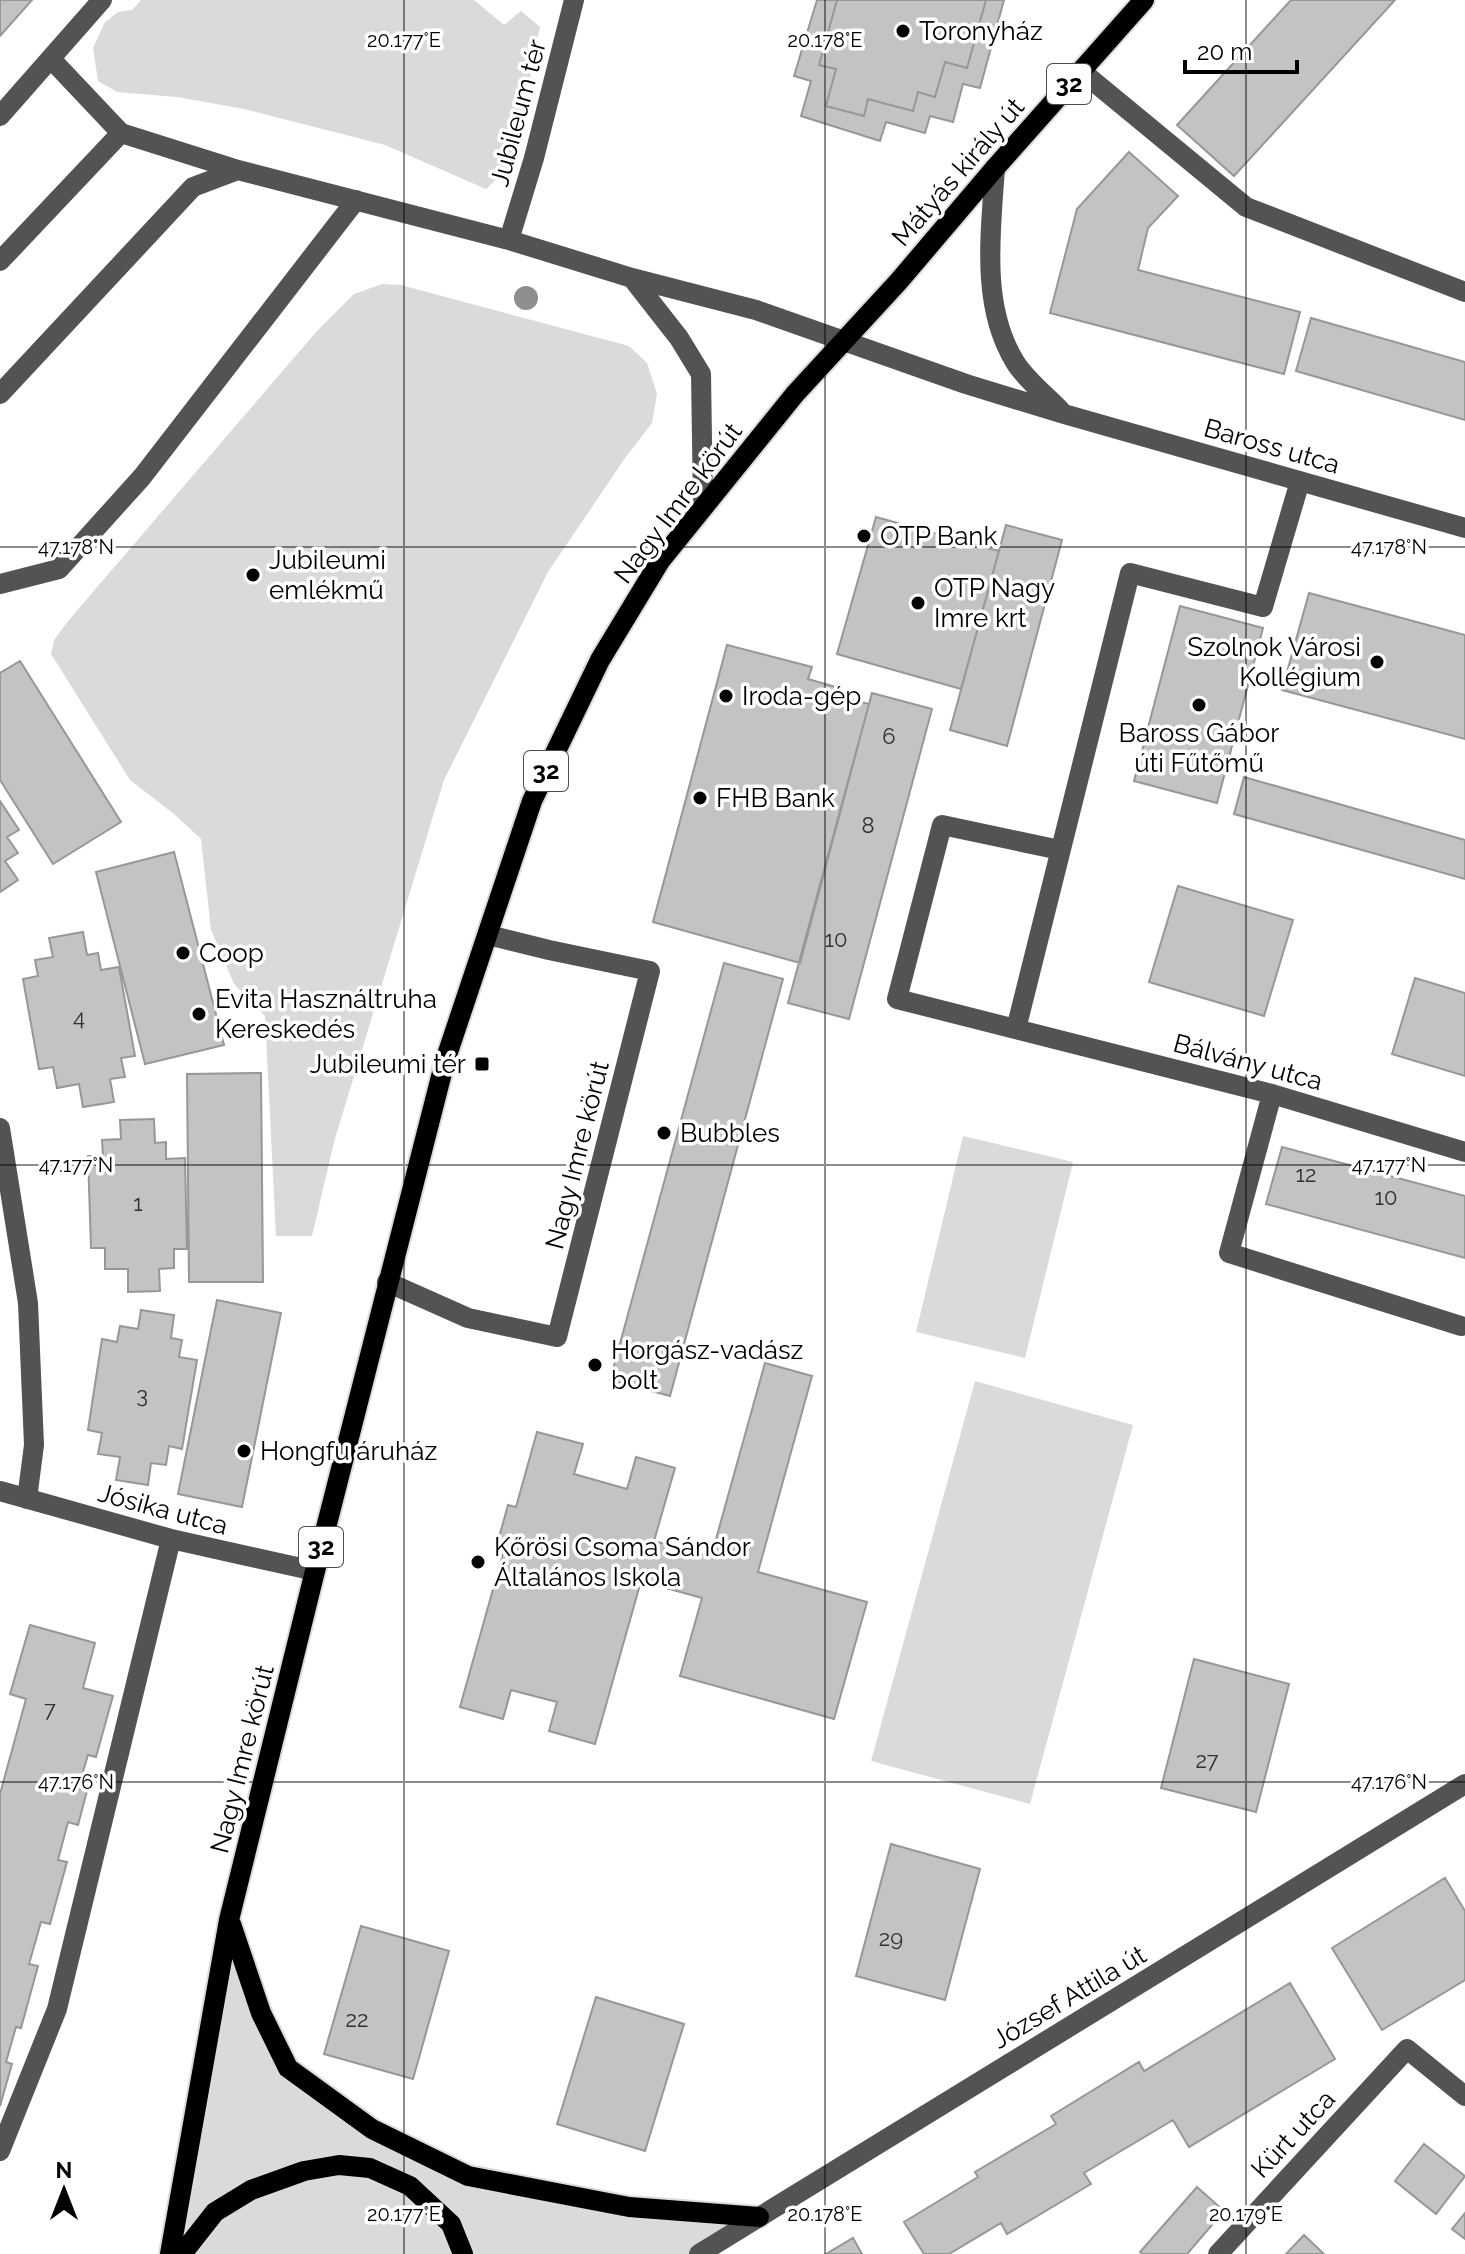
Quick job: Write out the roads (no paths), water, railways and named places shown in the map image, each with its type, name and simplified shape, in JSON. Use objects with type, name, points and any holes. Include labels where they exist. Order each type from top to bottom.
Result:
[{"type":"main road","name":"Mátyás király út","points":[[844,341],[1144,0]]},
{"type":"main road","name":"Nagy Imre körút","points":[[170,2254],[229,1920],[387,1282],[445,1061],[532,801],[600,660],[660,561],[795,394],[844,341]]},
{"type":"main road","points":[[229,1920],[261,2013],[288,2068],[372,2129],[468,2176],[629,2207],[759,2217]]},
{"type":"main road","points":[[182,2254],[215,2212],[251,2190],[304,2171],[339,2165],[370,2168],[410,2186],[451,2224],[463,2254]]},
{"type":"street","points":[[0,116],[102,0]]},
{"type":"street","name":"Jubileum tér","points":[[509,240],[534,158],[574,0]]},
{"type":"street","points":[[0,261],[121,133],[52,60]]},
{"type":"street","points":[[1081,71],[1246,207],[1465,292]]},
{"type":"street","name":"Baross utca","points":[[121,133],[238,170],[509,240],[632,278],[756,310],[947,378],[1064,414],[1465,528]]},
{"type":"street","name":"Baross utca","points":[[995,168],[990,242],[995,313],[1001,335],[1016,365],[1064,414]]},
{"type":"street","points":[[0,394],[193,187],[238,170]]},
{"type":"street","points":[[0,584],[59,569],[142,477],[356,200]]},
{"type":"street","points":[[632,278],[679,338],[701,374],[703,507]]},
{"type":"street","points":[[1016,1029],[1130,573],[1263,607],[1300,481]]},
{"type":"street","name":"Bálvány utca","points":[[1060,850],[942,825],[897,999],[1272,1094],[1465,1152]]},
{"type":"street","name":"Nagy Imre körút","points":[[387,1282],[468,1318],[557,1337],[650,971],[488,935]]},
{"type":"street","points":[[1272,1094],[1229,1253],[1461,1326]]},
{"type":"street","points":[[0,1128],[28,1303],[34,1445],[27,1499]]},
{"type":"street","name":"Jósika utca","points":[[0,1491],[171,1539],[315,1571]]},
{"type":"street","points":[[0,2151],[57,2009],[171,1539]]},
{"type":"street","name":"József Attila út","points":[[699,2254],[1465,1784]]},
{"type":"street","name":"Kürt utca","points":[[1218,2254],[1407,2049],[1465,2096]]},
{"type":"place","name":"Toronyház","points":[[903,31]]},
{"type":"place","name":"OTP Bank","points":[[864,536]]},
{"type":"place","name":"Jubileumi emlékmű","points":[[253,575]]},
{"type":"place","name":"OTP Nagy Imre krt","points":[[918,603]]},
{"type":"place","name":"Szolnok Városi Kollégium","points":[[1377,662]]},
{"type":"place","name":"Iroda-gép","points":[[726,696]]},
{"type":"place","name":"Baross Gábor úti Fűtőmű","points":[[1199,705]]},
{"type":"place","name":"FHB Bank","points":[[700,798]]},
{"type":"place","name":"Coop","points":[[183,953]]},
{"type":"place","name":"Evita Használtruha Kereskedés","points":[[199,1014]]},
{"type":"place","name":"Jubileumi tér","points":[[482,1064]]},
{"type":"place","name":"Bubbles","points":[[664,1133]]},
{"type":"place","name":"Horgász-vadász bolt","points":[[595,1365]]},
{"type":"place","name":"Hongfu áruház","points":[[244,1451]]},
{"type":"place","name":"Kőrösi Csoma Sándor Általános Iskola","points":[[478,1562]]}]
